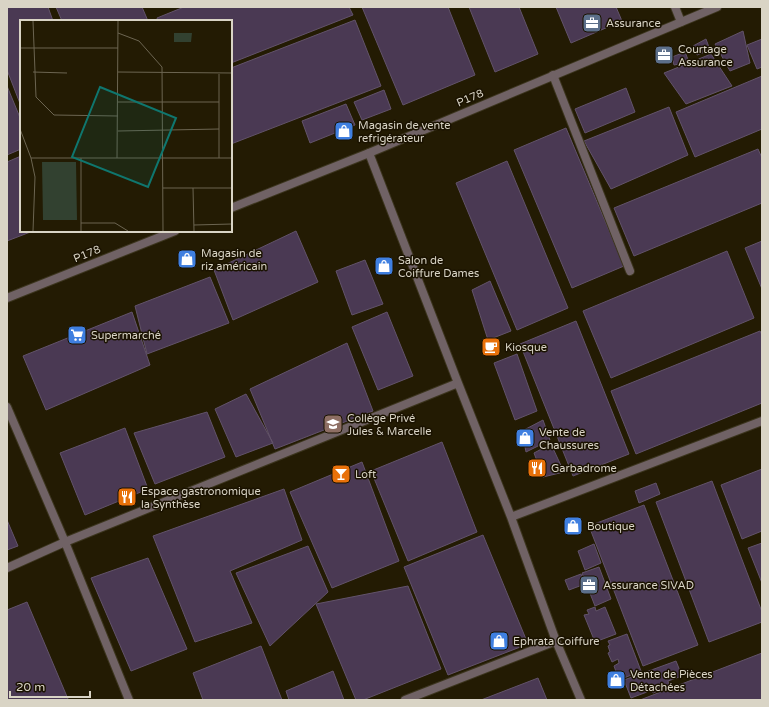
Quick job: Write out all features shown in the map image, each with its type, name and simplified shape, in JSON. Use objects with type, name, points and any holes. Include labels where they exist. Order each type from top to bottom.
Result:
[{"type":"street","points":[[675,7],[681,22]]},
{"type":"street","name":"P178","points":[[232,208],[369,153],[717,7]]},
{"type":"street","points":[[553,75],[630,270]]},
{"type":"street","points":[[369,153],[511,517],[556,641],[581,700]]},
{"type":"street","name":"P178","points":[[7,298],[172,232]]},
{"type":"street","points":[[7,568],[65,542],[458,383]]},
{"type":"street","points":[[7,407],[65,542],[129,700]]},
{"type":"street","points":[[511,517],[762,421]]},
{"type":"street","points":[[405,700],[556,641]]},
{"type":"building","points":[[7,7],[48,7],[53,20],[20,20],[20,103],[7,70]]},
{"type":"building","points":[[56,7],[142,7],[148,20],[62,20]]},
{"type":"building","points":[[184,7],[349,7],[353,15],[232,63],[232,20],[158,20],[157,18]]},
{"type":"building","points":[[362,7],[448,7],[475,75],[403,105]]},
{"type":"building","points":[[469,7],[519,7],[538,54],[495,72]]},
{"type":"building","points":[[556,7],[616,7],[622,21],[571,43]]},
{"type":"building","points":[[355,20],[381,86],[232,144],[232,68]]},
{"type":"building","points":[[743,31],[750,63],[730,71],[715,44]]},
{"type":"building","points":[[706,39],[710,50],[697,55],[693,46]]},
{"type":"building","points":[[762,39],[762,67],[757,69],[747,45]]},
{"type":"building","points":[[685,52],[689,62],[674,65],[672,57]]},
{"type":"building","points":[[711,54],[732,86],[686,104],[664,73]]},
{"type":"building","points":[[762,76],[762,129],[695,157],[676,112]]},
{"type":"building","points":[[7,86],[20,118],[20,149],[7,155]]},
{"type":"building","points":[[626,88],[635,112],[585,133],[575,109]]},
{"type":"building","points":[[384,90],[391,109],[362,120],[354,102]]},
{"type":"building","points":[[346,104],[355,125],[310,143],[302,121]]},
{"type":"building","points":[[669,107],[688,155],[611,189],[584,141]]},
{"type":"building","points":[[566,128],[624,266],[572,288],[514,150]]},
{"type":"building","points":[[758,149],[762,158],[762,203],[634,256],[614,208]]},
{"type":"building","points":[[20,156],[20,232],[30,232],[7,241],[7,162]]},
{"type":"building","points":[[507,161],[568,308],[517,330],[456,183]]},
{"type":"building","points":[[296,231],[318,282],[233,320],[214,270]]},
{"type":"building","points":[[762,241],[762,289],[745,248]]},
{"type":"building","points":[[727,251],[754,318],[611,378],[583,311]]},
{"type":"building","points":[[365,260],[383,304],[352,315],[336,271]]},
{"type":"building","points":[[210,277],[229,323],[147,354],[135,306]]},
{"type":"building","points":[[490,281],[511,331],[488,340],[472,290]]},
{"type":"building","points":[[132,312],[150,365],[46,410],[23,356]]},
{"type":"building","points":[[387,312],[413,376],[378,390],[352,327]]},
{"type":"building","points":[[576,321],[629,454],[573,476],[520,344]]},
{"type":"building","points":[[760,331],[762,335],[762,403],[636,454],[611,391]]},
{"type":"building","points":[[347,343],[373,411],[275,449],[250,389]]},
{"type":"building","points":[[517,354],[537,411],[515,420],[494,363]]},
{"type":"building","points":[[246,394],[273,443],[236,457],[215,409]]},
{"type":"building","points":[[207,412],[225,457],[155,484],[134,433]]},
{"type":"building","points":[[543,420],[550,440],[526,452],[522,431]]},
{"type":"building","points":[[125,428],[148,489],[85,515],[60,453]]},
{"type":"building","points":[[442,442],[477,532],[408,561],[371,471]]},
{"type":"building","points":[[551,444],[564,472],[543,477],[534,453]]},
{"type":"building","points":[[362,462],[399,561],[332,588],[290,492]]},
{"type":"building","points":[[762,469],[762,531],[742,539],[721,485]]},
{"type":"building","points":[[712,481],[762,612],[762,622],[709,642],[656,502]]},
{"type":"building","points":[[656,483],[660,494],[639,503],[635,491]]},
{"type":"building","points":[[284,489],[302,540],[230,571],[252,623],[195,642],[153,536]]},
{"type":"building","points":[[644,505],[698,645],[643,666],[589,526]]},
{"type":"building","points":[[7,520],[18,546],[7,550]]},
{"type":"building","points":[[483,535],[528,644],[448,675],[404,567]]},
{"type":"building","points":[[762,543],[762,583],[748,548]]},
{"type":"building","points":[[594,544],[601,563],[585,570],[578,551]]},
{"type":"building","points":[[308,546],[328,592],[270,646],[236,573]]},
{"type":"building","points":[[148,558],[187,649],[131,671],[91,578]]},
{"type":"building","points":[[599,567],[611,599],[595,606],[582,573]]},
{"type":"building","points":[[581,574],[585,584],[569,590],[565,580]]},
{"type":"building","points":[[408,586],[441,669],[363,700],[356,700],[316,604]]},
{"type":"building","points":[[27,602],[68,699],[7,700],[7,610]]},
{"type":"building","points":[[595,607],[596,611],[605,607],[616,634],[595,642],[584,615],[589,614],[587,610]]},
{"type":"building","points":[[627,634],[641,671],[619,680],[614,666],[619,663],[618,659],[612,662],[608,653],[610,652],[608,646],[610,645],[608,641]]},
{"type":"building","points":[[261,646],[282,700],[203,700],[193,673]]},
{"type":"building","points":[[762,653],[762,700],[640,700]]},
{"type":"building","points":[[676,661],[682,676],[668,681],[669,686],[653,693],[651,688],[646,690],[647,692],[631,698],[624,680]]},
{"type":"building","points":[[333,671],[344,700],[289,700],[286,691]]},
{"type":"building","points":[[538,678],[547,700],[481,700]]},
{"type":"place","name":"Assurance","points":[[592,23]]},
{"type":"place","name":"Courtage Assurance","points":[[664,55]]},
{"type":"place","name":"Magasin de vente refrigérateur","points":[[344,131]]},
{"type":"place","name":"Magasin de riz américain","points":[[187,259]]},
{"type":"place","name":"Salon de Coiffure Dames","points":[[384,266]]},
{"type":"place","name":"Supermarché","points":[[77,335]]},
{"type":"place","name":"Kiosque","points":[[491,347]]},
{"type":"place","name":"Collège Privé Jules & Marcelle","points":[[333,424]]},
{"type":"place","name":"Vente de Chaussures","points":[[525,438]]},
{"type":"place","name":"Garbadrome","points":[[537,468]]},
{"type":"place","name":"Loft","points":[[341,474]]},
{"type":"place","name":"Espace gastronomique la Synthèse","points":[[127,497]]},
{"type":"place","name":"Boutique","points":[[573,526]]},
{"type":"place","name":"Assurance SIVAD","points":[[589,585]]},
{"type":"place","name":"Ephrata Coiffure","points":[[499,641]]},
{"type":"place","name":"Vente de Pièces Détachées","points":[[616,680]]}]
